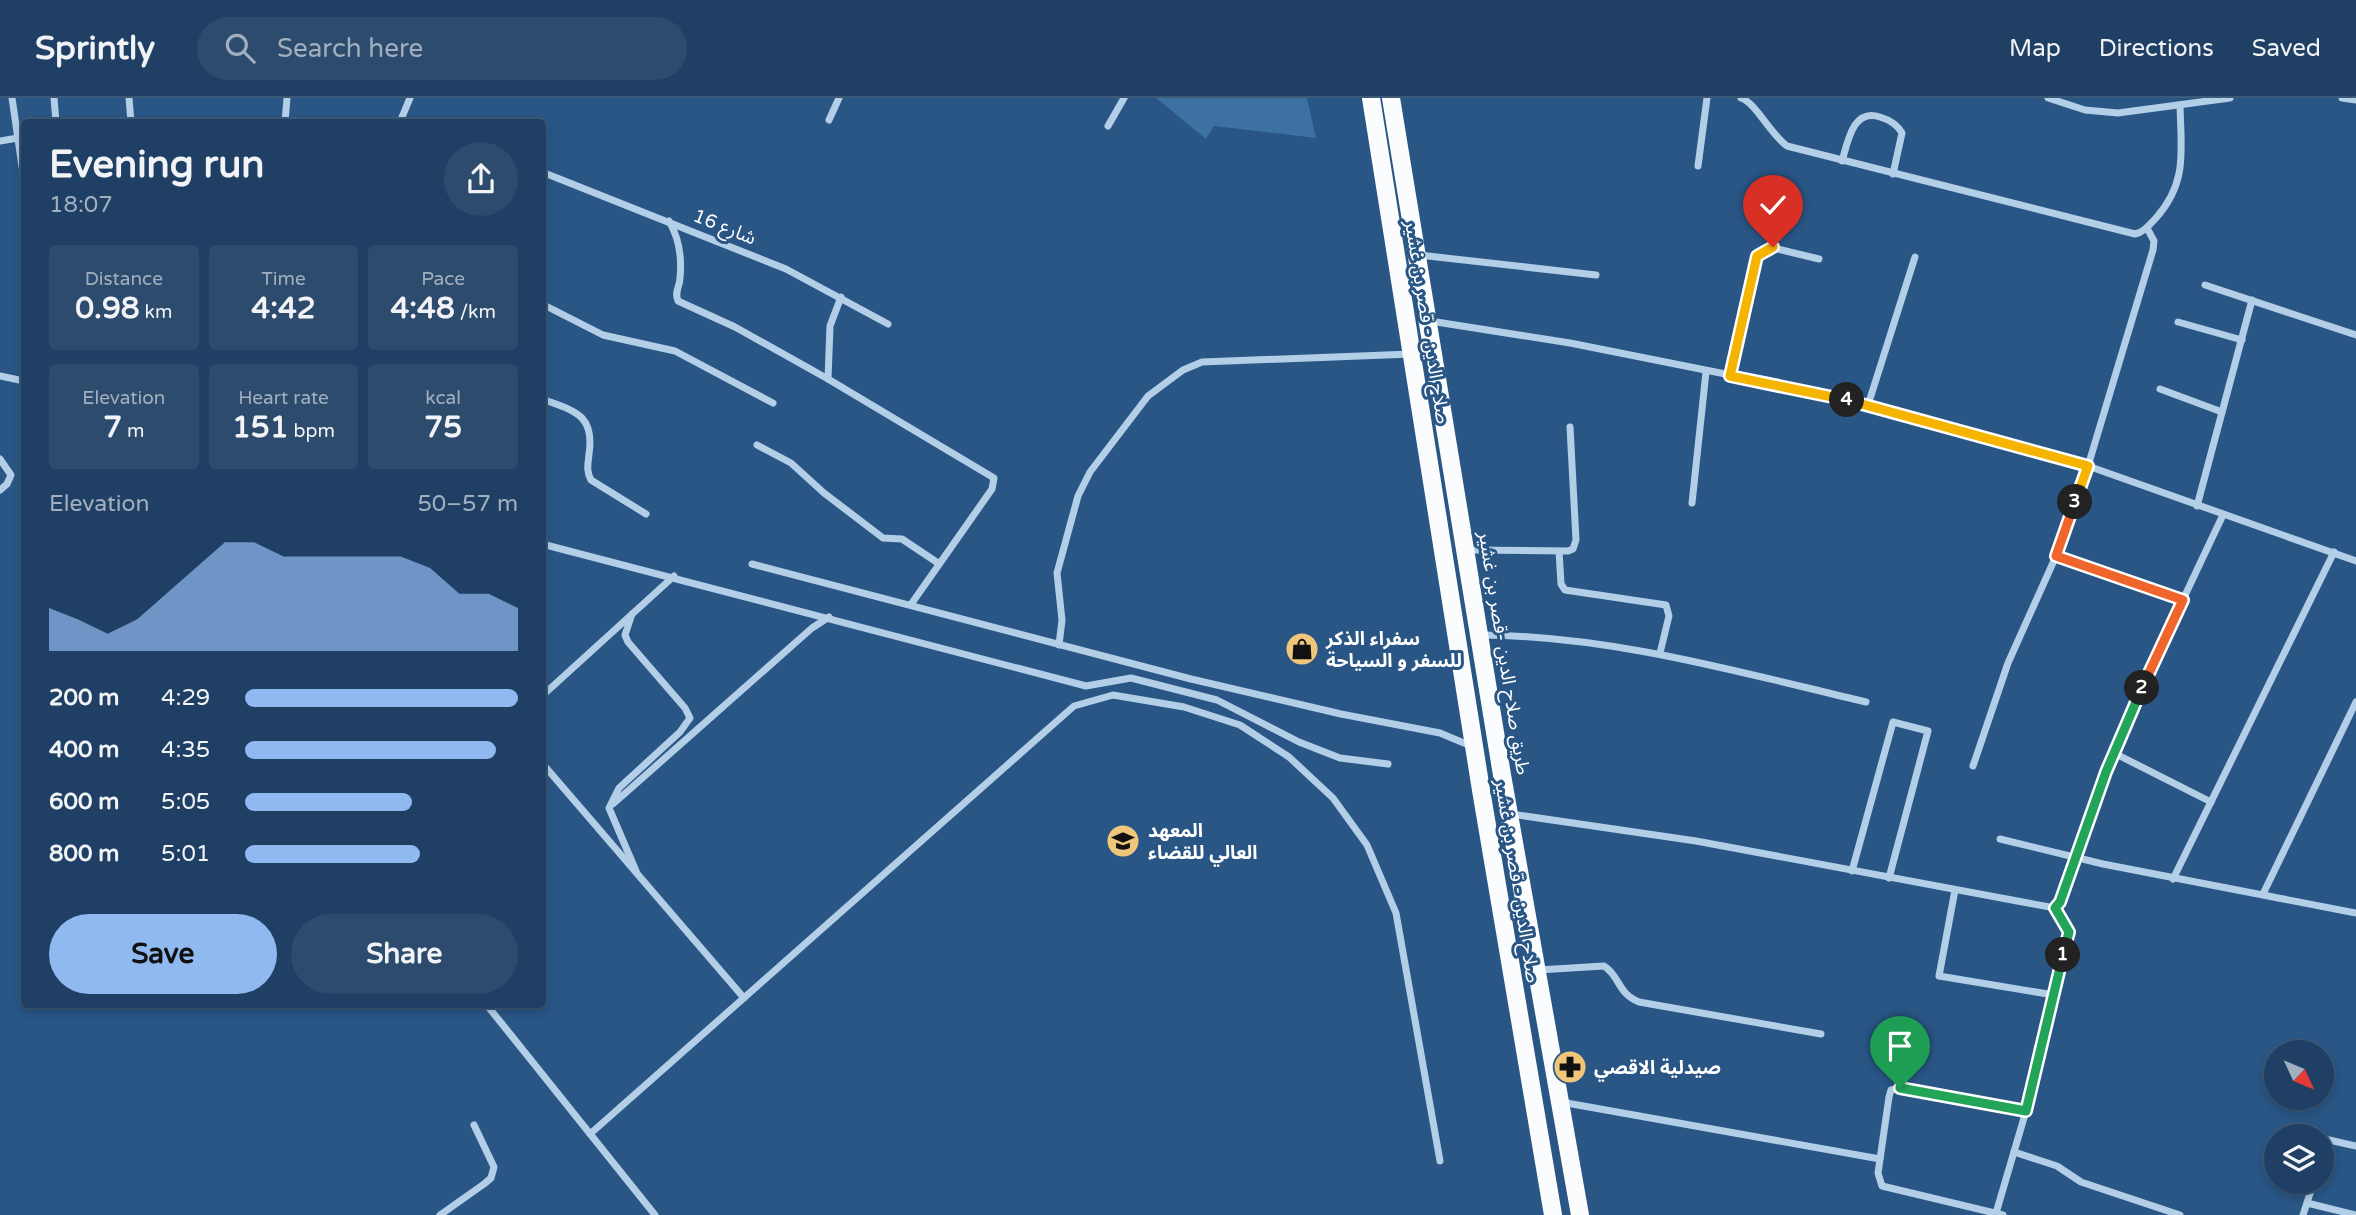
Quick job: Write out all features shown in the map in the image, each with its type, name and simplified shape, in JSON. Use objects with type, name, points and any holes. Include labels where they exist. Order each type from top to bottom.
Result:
[{"type":"highway","name":"صلاح الدين - قصر بن غشير","points":[[1371,98],[1485,811],[1553,1215]]},
{"type":"highway","name":"طريق صلاح الدين -قصر بن غشير","points":[[1391,98],[1580,1215]]},
{"type":"highway","points":[[1474,741],[1487,741],[1496,728]]},
{"type":"highway","points":[[1485,811],[1494,796],[1500,796],[1510,809]]},
{"type":"street","points":[[12,98],[21,159]]},
{"type":"street","points":[[54,98],[56,119]]},
{"type":"street","points":[[129,98],[131,119]]},
{"type":"street","points":[[285,119],[288,98]]},
{"type":"street","points":[[405,119],[410,98]]},
{"type":"street","points":[[829,120],[839,98]]},
{"type":"street","points":[[1108,126],[1124,98]]},
{"type":"street","points":[[1698,166],[1707,98]]},
{"type":"street","points":[[1741,98],[1748,100],[1768,130],[1787,146],[2135,234],[2147,228],[2170,202],[2180,176],[2180,105]]},
{"type":"street","points":[[2048,98],[2101,113],[2230,98]]},
{"type":"street","points":[[2342,98],[2356,100]]},
{"type":"street","points":[[1842,161],[1855,125],[1864,115],[1871,114],[1896,125],[1902,133],[1893,174]]},
{"type":"street","points":[[0,141],[18,138]]},
{"type":"street","name":"شارع 16","points":[[546,174],[668,220],[786,269],[888,324]]},
{"type":"street","points":[[668,220],[679,241],[678,301],[735,327],[994,478],[992,489],[912,603]]},
{"type":"street","points":[[1973,766],[2008,663],[2056,556],[2088,466],[2153,250],[2154,241],[2147,228]]},
{"type":"street","points":[[1730,376],[1757,256],[1773,247],[1819,259]]},
{"type":"street","points":[[1419,255],[1596,275]]},
{"type":"street","points":[[1868,405],[1915,257]]},
{"type":"street","points":[[2205,285],[2356,335]]},
{"type":"street","points":[[831,382],[827,376],[830,326],[841,297]]},
{"type":"street","points":[[2197,506],[2252,300]]},
{"type":"street","points":[[546,306],[603,335],[675,351],[726,381],[773,403]]},
{"type":"street","points":[[1430,321],[1570,343],[1868,405],[2088,466],[2356,561]]},
{"type":"street","points":[[2178,321],[2242,340]]},
{"type":"street","points":[[1059,645],[1062,620],[1057,573],[1078,496],[1090,472],[1147,396],[1159,386],[1202,362],[1412,354]]},
{"type":"street","points":[[1692,503],[1706,372]]},
{"type":"street","points":[[0,376],[21,380]]},
{"type":"street","points":[[2160,389],[2222,412]]},
{"type":"street","points":[[546,401],[570,410],[586,422],[592,432],[587,467],[591,480],[646,514]]},
{"type":"street","points":[[1468,550],[1571,550],[1576,540],[1570,427]]},
{"type":"street","points":[[757,445],[791,463],[824,493],[883,538],[902,539],[938,563]]},
{"type":"street","points":[[0,459],[11,475],[0,490]]},
{"type":"street","points":[[2055,908],[2060,902],[2114,753],[2223,515]]},
{"type":"street","points":[[546,545],[1086,685],[1131,678],[1217,700],[1299,742],[1340,758],[1388,764]]},
{"type":"street","points":[[1559,551],[1560,584],[1565,590],[1666,606],[1669,616],[1660,653]]},
{"type":"street","points":[[2173,879],[2334,552]]},
{"type":"street","points":[[2056,556],[2183,600]]},
{"type":"street","points":[[752,564],[912,603],[1191,679],[1474,741]]},
{"type":"street","points":[[546,692],[674,576]]},
{"type":"street","points":[[632,614],[626,629],[628,642],[685,708],[690,718],[680,732],[619,788],[609,808],[636,871]]},
{"type":"street","points":[[609,808],[812,628],[829,617]]},
{"type":"street","points":[[1482,635],[1522,635],[1660,653],[1866,702]]},
{"type":"street","points":[[590,1134],[1074,706],[1113,695],[1184,707],[1240,725],[1289,757],[1329,794],[1367,845],[1395,913],[1440,1161]]},
{"type":"street","points":[[2263,894],[2356,702]]},
{"type":"street","points":[[1852,871],[1893,722],[1928,731],[1889,878]]},
{"type":"street","points":[[2114,753],[2211,802]]},
{"type":"street","points":[[546,768],[744,998]]},
{"type":"street","points":[[1510,809],[2055,908],[2069,932],[2026,1111],[2014,1152],[2000,1214],[1964,1211],[1882,1186],[1879,1180],[1889,1097],[1894,1088],[2026,1111]]},
{"type":"street","points":[[2000,839],[2173,879],[2356,913]]},
{"type":"street","points":[[1955,890],[1939,976],[2054,995]]},
{"type":"street","points":[[1538,971],[1604,966],[1609,969],[1621,990],[1639,1002],[1821,1034]]},
{"type":"street","points":[[489,1008],[655,1215]]},
{"type":"street","points":[[1561,1101],[1880,1159]]},
{"type":"street","points":[[440,1215],[491,1178],[494,1167],[474,1125]]},
{"type":"street","points":[[2334,1141],[2356,1146]]},
{"type":"street","points":[[2014,1152],[2057,1166],[2081,1182],[2180,1215]]},
{"type":"street","points":[[2302,1215],[2310,1194]]},
{"type":"street","points":[[2307,1203],[2356,1214]]},
{"type":"shaded area","points":[[1156,98],[1307,98],[1316,138],[1214,126],[1206,139]]},
{"type":"place","name":"سفراء الذكر للسفر و السياحة","points":[[1302,649]]},
{"type":"place","name":"المعهد العالي للقضاء","points":[[1123,841]]},
{"type":"place","name":"صيدلية الاقصي","points":[[1570,1067]]},
{"type":"route","points":[[1773,247],[1761,251],[1757,256],[1730,376],[1806,390],[1938,423],[2088,466],[2056,556],[2183,600],[2132,709],[2106,772],[2059,905],[2055,908],[2069,932],[2026,1111],[1900,1088]]}]
